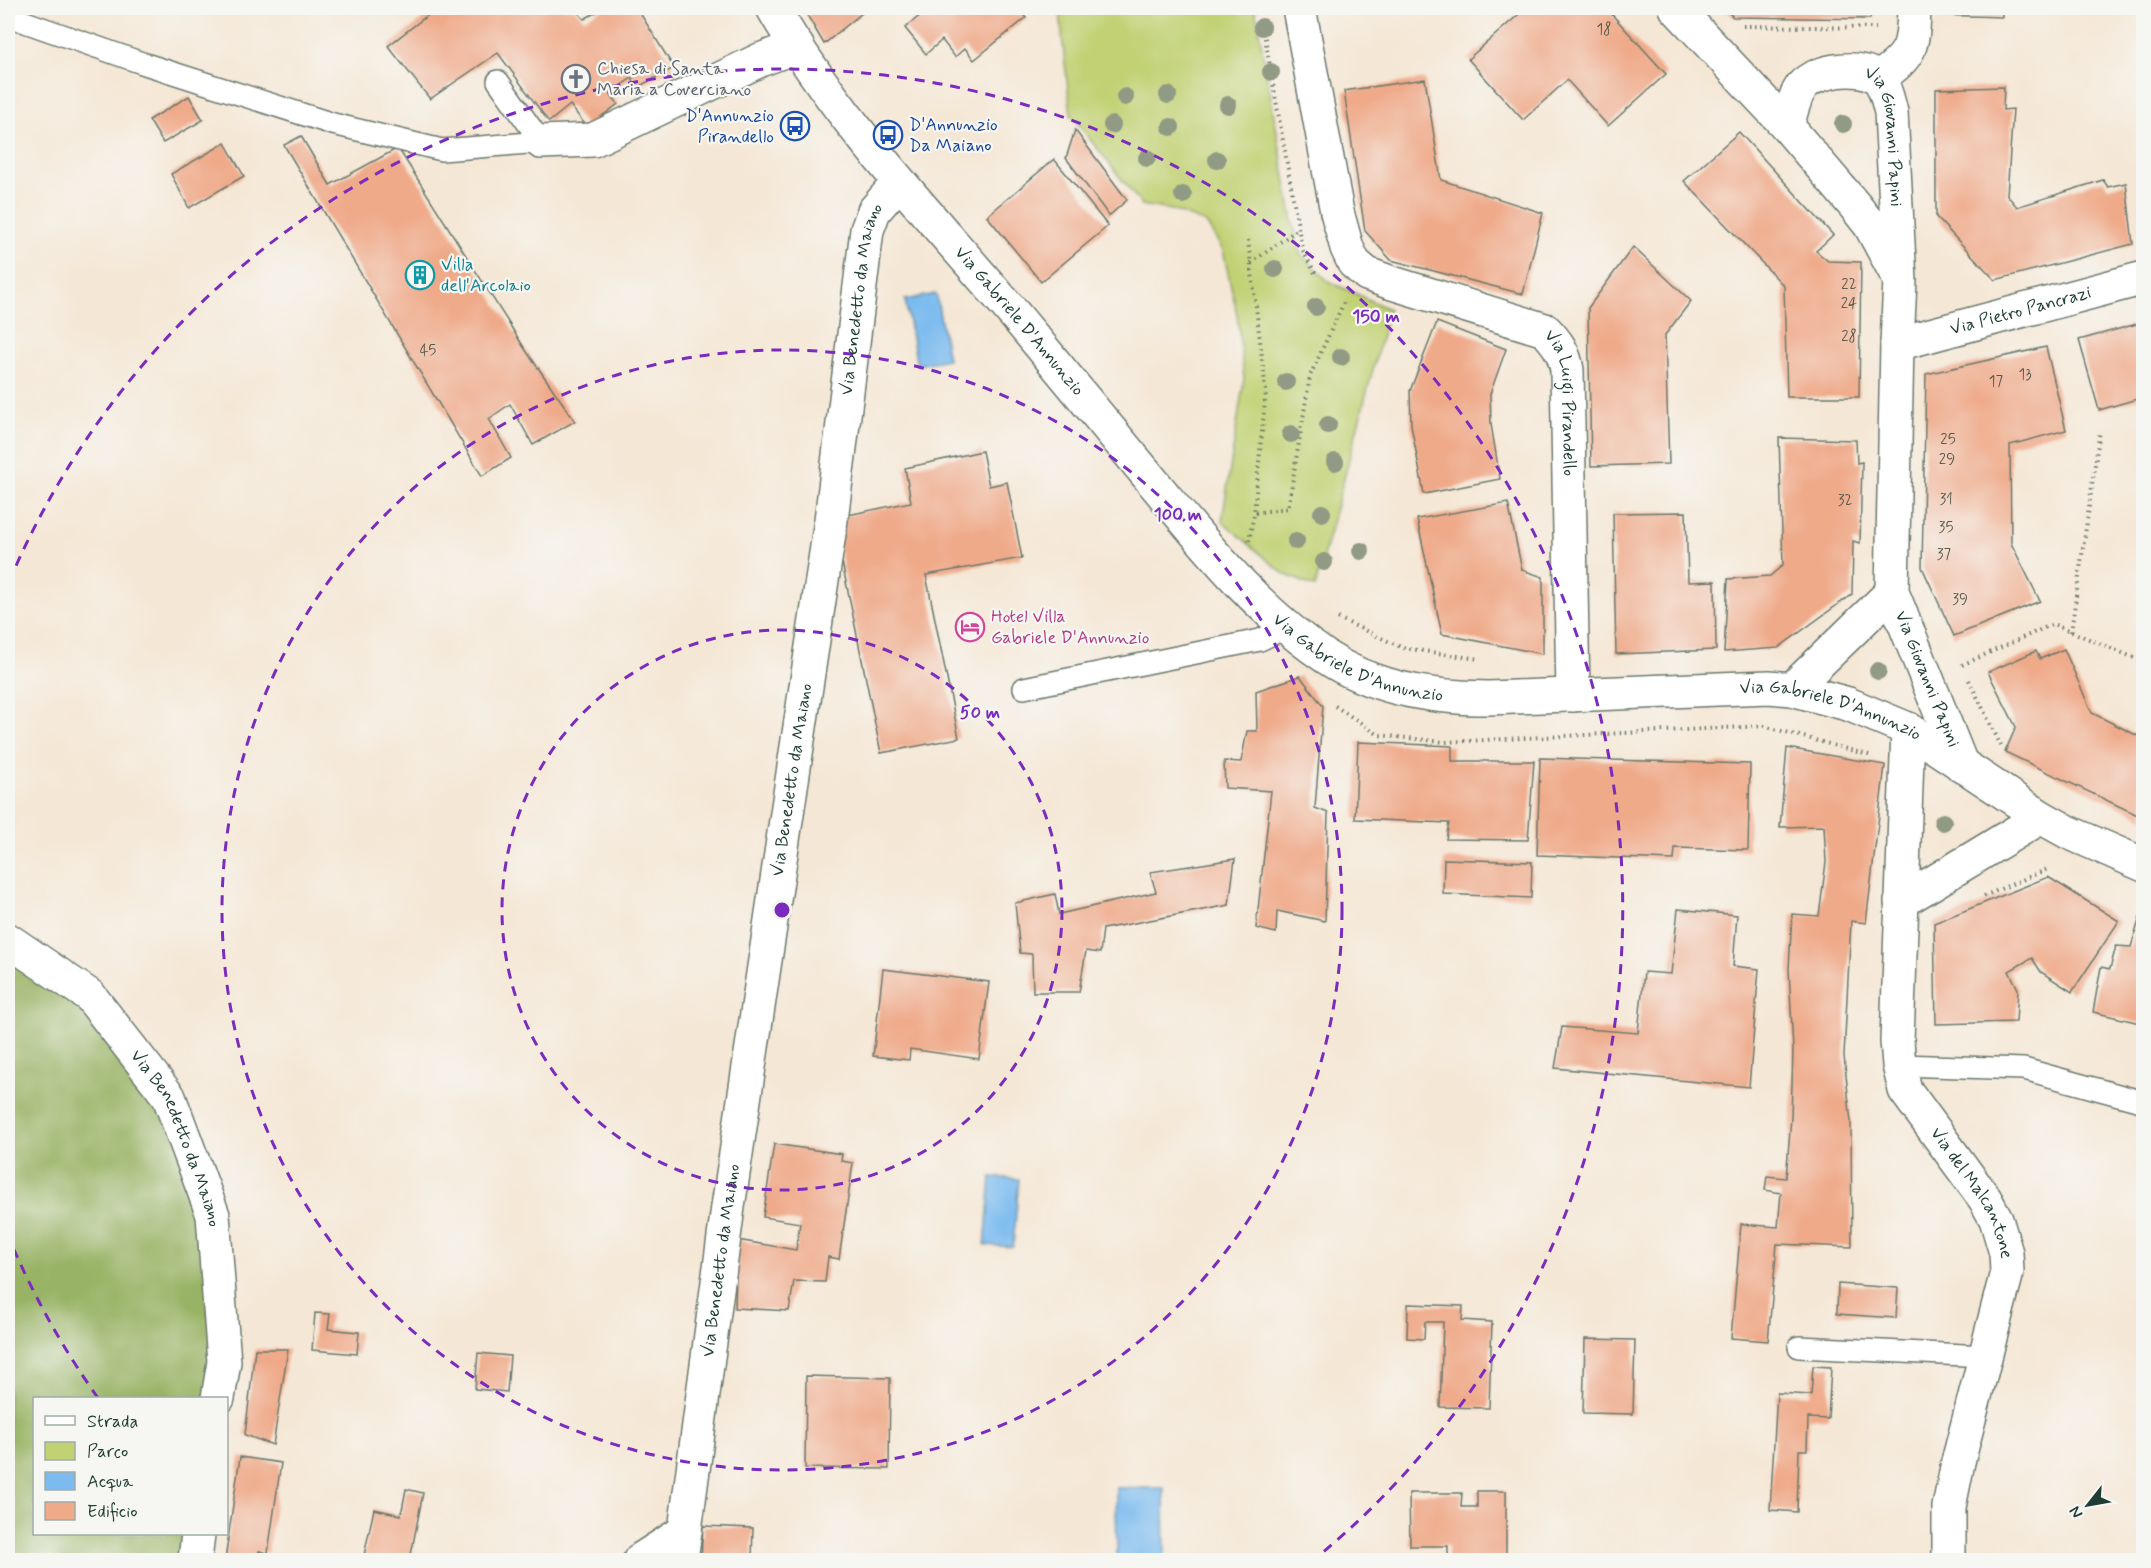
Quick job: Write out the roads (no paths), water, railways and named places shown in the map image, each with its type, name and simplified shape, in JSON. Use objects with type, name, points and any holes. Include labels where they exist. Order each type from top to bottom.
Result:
[{"type":"street","name":"Via Gabriele D'Annunzio","points":[[773,8],[832,97],[899,182],[1025,326],[1222,566],[1287,627],[1328,658],[1371,680],[1406,690],[1443,696],[1473,698],[1769,687],[1792,689],[1848,704],[1908,729],[2042,817],[2068,832],[2144,866]]},
{"type":"street","name":"Via Luigi Pirandello","points":[[1299,8],[1337,212],[1347,248],[1354,263],[1367,274],[1389,282],[1545,330],[1565,356],[1573,694]]},
{"type":"street","name":"Via Giovanni Papini","points":[[1676,8],[1787,126],[1870,225],[1900,281]]},
{"type":"street","points":[[1879,78],[1898,64],[1913,40],[1913,18]]},
{"type":"street","points":[[541,142],[593,140],[730,74],[797,46]]},
{"type":"street","name":"Via Giovanni Papini","points":[[1787,126],[1798,92],[1813,76],[1845,70],[1866,72],[1879,78],[1891,112],[1900,281],[1892,592],[1962,766]]},
{"type":"street","name":"Via Benedetto da Maiano","points":[[683,1546],[728,1207],[831,520],[867,230],[874,211],[899,182]]},
{"type":"street","name":"Via Pietro Pancrazi","points":[[1897,344],[2144,278]]},
{"type":"street","name":"Via Giovanni Papini","points":[[1792,689],[1892,592]]},
{"type":"street","points":[[1902,1077],[1897,1041],[1908,729]]},
{"type":"street","points":[[1901,902],[2042,817]]},
{"type":"street","name":"Via Benedetto da Maiano","points":[[8,940],[90,996],[169,1097],[213,1215],[224,1362],[218,1397]]},
{"type":"street","name":"Via del Malcantone","points":[[1902,1077],[1985,1199],[1996,1219],[2003,1237],[2007,1272],[1958,1462],[1949,1507],[1949,1560]]},
{"type":"street","points":[[195,1560],[198,1535]]},
{"type":"street","points":[[640,1560],[683,1546]]},
{"type":"lane","points":[[8,16],[142,63],[333,124],[442,150],[541,142]]},
{"type":"lane","points":[[498,81],[541,142]]},
{"type":"lane","points":[[1024,688],[1260,640],[1287,627]]},
{"type":"lane","points":[[1902,1077],[2024,1069],[2144,1102]]},
{"type":"lane","points":[[1799,1347],[1985,1356]]},
{"type":"water","points":[[936,294],[948,359],[917,365],[905,300]]},
{"type":"water","points":[[991,1177],[1019,1179],[1013,1247],[985,1245]]},
{"type":"water","points":[[1116,1488],[1164,1488],[1165,1560],[1117,1560]]},
{"type":"place","name":"Chiesa di Santa Maria a Coverciano","points":[[576,79]]},
{"type":"place","name":"D'Annunzio Pirandello","points":[[795,126]]},
{"type":"place","name":"D'Annunzio Da Maiano","points":[[888,135]]},
{"type":"place","name":"Villa dell'Arcolaio","points":[[420,275]]},
{"type":"place","name":"Hotel Villa Gabriele D'Annunzio","points":[[970,627]]}]
